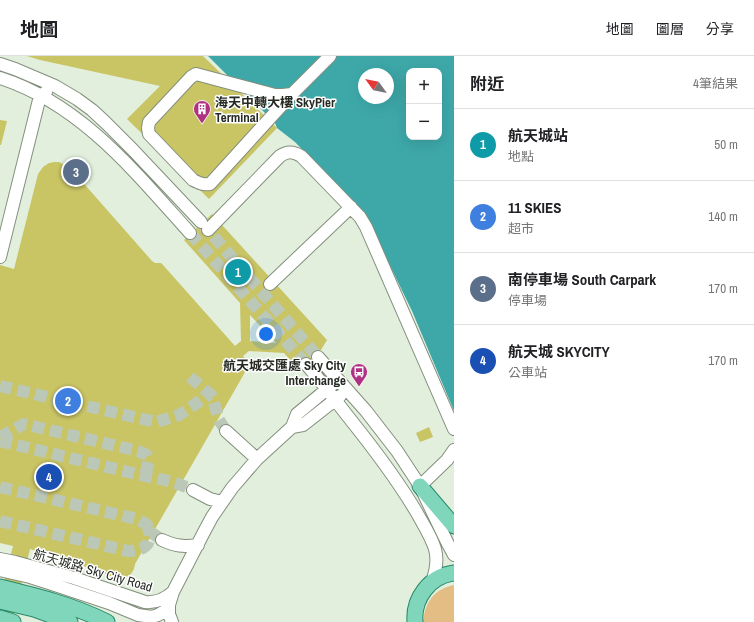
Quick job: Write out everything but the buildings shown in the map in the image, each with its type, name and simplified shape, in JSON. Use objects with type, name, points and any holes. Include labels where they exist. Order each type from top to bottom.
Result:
[{"type":"main road","points":[[420,486],[454,526]]},
{"type":"main road","points":[[415,622],[414,616],[419,598],[428,586],[443,575],[454,573]]},
{"type":"main road","points":[[0,587],[52,600],[107,622]]},
{"type":"main road","points":[[0,601],[34,609],[70,622]]},
{"type":"main road","points":[[0,618],[14,622]]},
{"type":"street","points":[[292,94],[275,95],[196,74],[191,77],[150,122],[148,128],[149,134],[193,180],[200,184],[210,184],[292,94],[330,56]]},
{"type":"street","points":[[0,64],[55,86],[77,99],[106,123],[134,150],[204,226],[280,156],[290,152],[301,156],[360,217],[369,232],[454,429]]},
{"type":"street","points":[[0,78],[22,86],[40,96],[91,129],[152,191],[190,233]]},
{"type":"street","points":[[0,258],[40,96],[55,86]]},
{"type":"street","points":[[270,284],[350,207]]},
{"type":"street","points":[[318,357],[387,437],[420,486],[454,555]]},
{"type":"street","points":[[306,364],[370,443],[402,488],[423,523],[437,557],[435,574],[432,582]]},
{"type":"street","points":[[172,622],[169,614],[169,605],[173,592],[222,502],[257,459],[292,427],[297,414],[338,380]]},
{"type":"street","points":[[292,427],[304,424],[347,390]]},
{"type":"street","points":[[226,431],[257,459]]},
{"type":"street","points":[[420,486],[447,460],[454,450]]},
{"type":"street","points":[[193,490],[210,499],[222,502]]},
{"type":"street","points":[[162,540],[179,546],[198,545]]},
{"type":"street","name":"航天城路 Sky City Road","points":[[0,559],[74,578],[145,602],[157,602],[163,600],[173,592]]},
{"type":"street","name":"航天城路 Sky City Road","points":[[0,570],[49,583],[138,615],[152,617],[165,611],[169,605]]},
{"type":"street","points":[[138,615],[152,622]]},
{"type":"shaded area","points":[[454,585],[454,622],[423,622],[428,603],[436,593]]},
{"type":"water","points":[[208,56],[454,56],[454,411],[412,311],[364,212],[295,142],[277,128],[275,123]]},
{"type":"tunnel","points":[[202,223],[318,357]]},
{"type":"tunnel","points":[[190,233],[306,364]]},
{"type":"tunnel","points":[[190,377],[211,395],[219,420],[226,431]]},
{"type":"tunnel","points":[[0,386],[156,422],[179,415],[210,394]]},
{"type":"tunnel","points":[[0,437],[24,424],[138,451],[147,455],[149,459],[145,476]]},
{"type":"tunnel","points":[[0,441],[164,480],[193,490]]},
{"type":"tunnel","points":[[0,487],[137,519],[146,524],[152,533],[162,540]]},
{"type":"tunnel","points":[[0,521],[128,551],[138,550],[146,546],[150,539],[148,528]]},
{"type":"place","name":"海天中轉大樓 SkyPier Terminal","points":[[202,124]]},
{"type":"place","name":"南停車場 South Carpark","points":[[76,172]]},
{"type":"place","name":"航天城站","points":[[238,272]]},
{"type":"place","name":"航天城交匯處 Sky City Interchange","points":[[359,387]]},
{"type":"place","name":"11 SKIES","points":[[68,401]]},
{"type":"place","name":"航天城 SKYCITY","points":[[49,477]]}]
